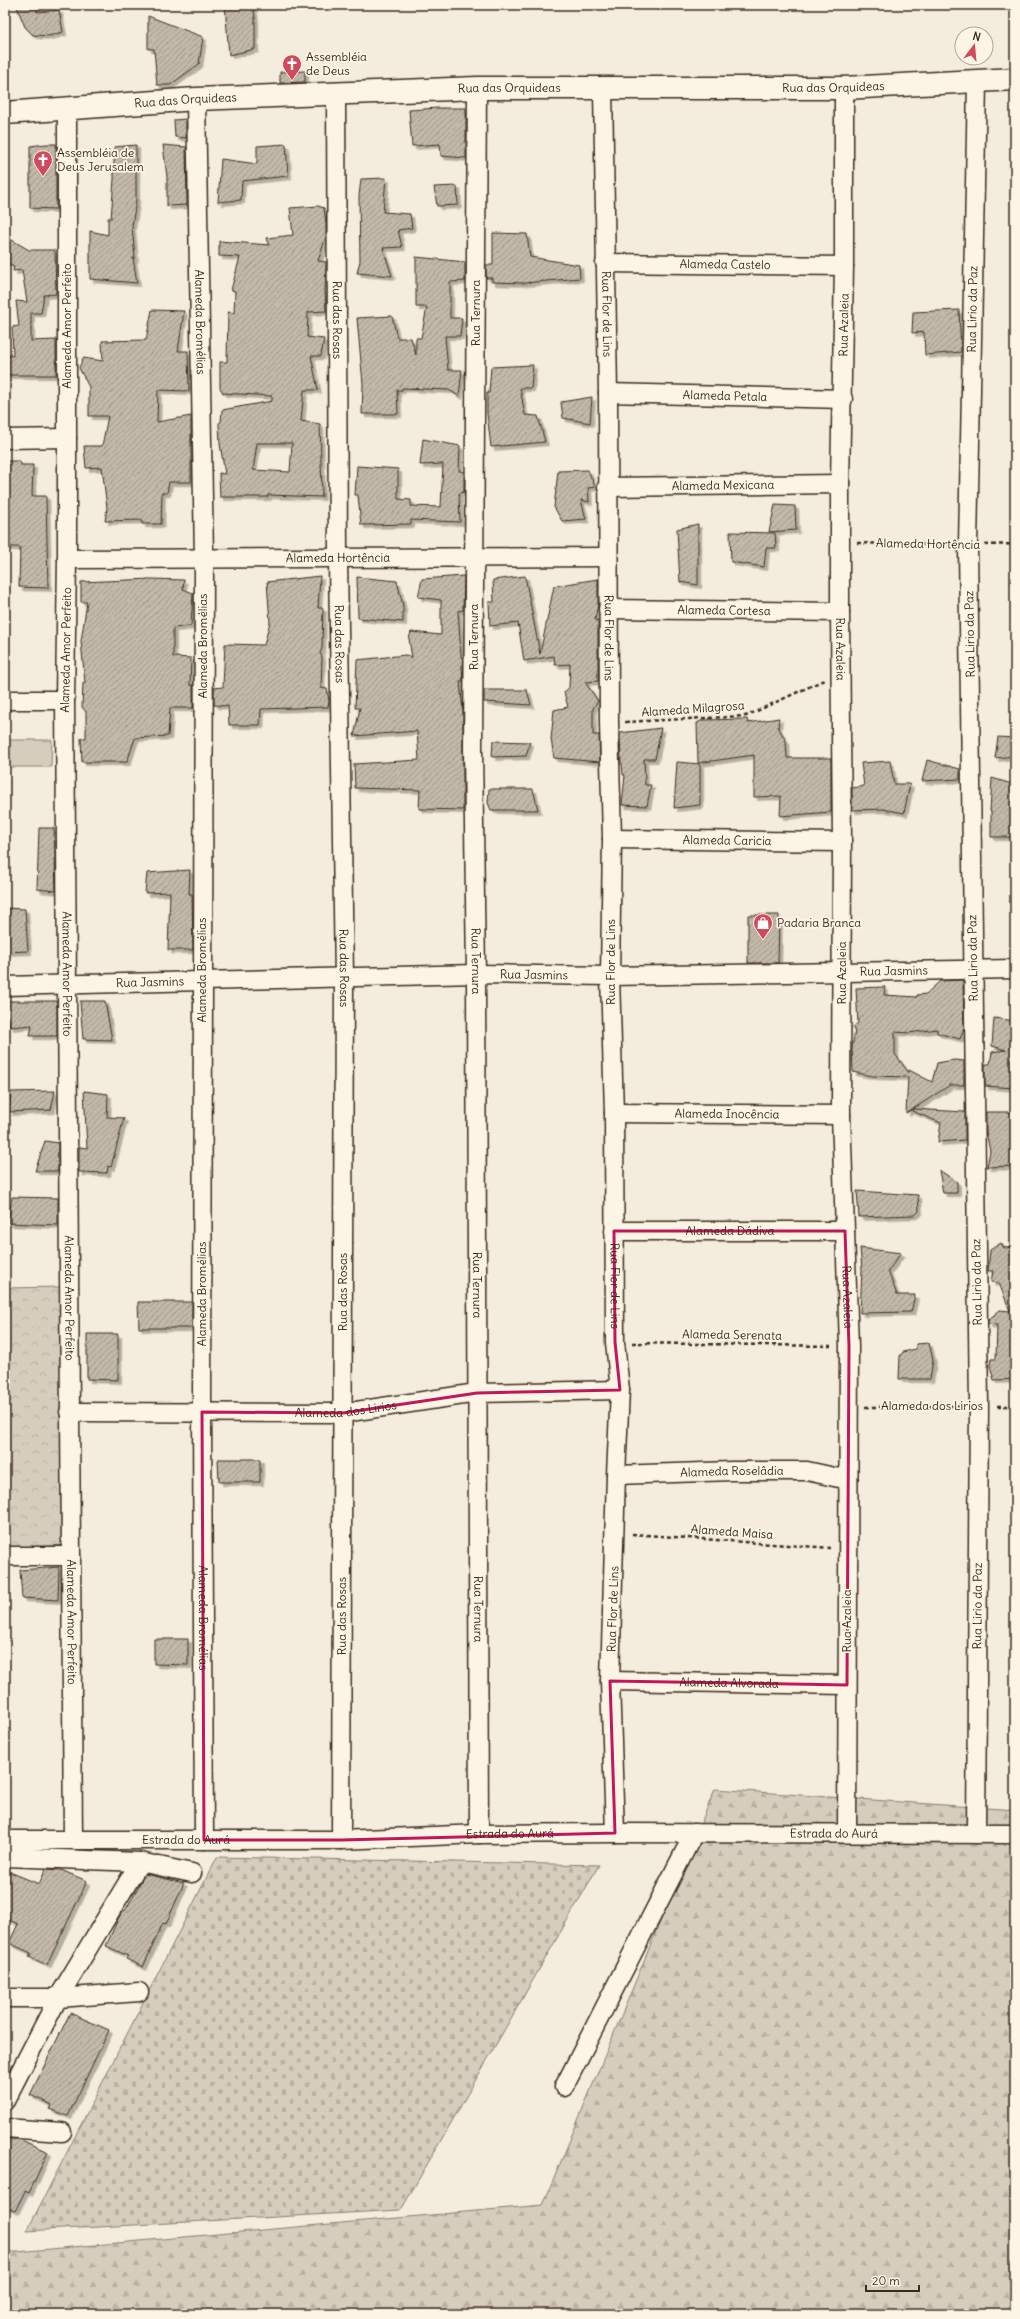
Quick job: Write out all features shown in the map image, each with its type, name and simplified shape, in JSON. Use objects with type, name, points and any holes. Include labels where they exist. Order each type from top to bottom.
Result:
[{"type":"street","name":"Rua das Orquideas","points":[[5,113],[196,99],[336,95],[478,88],[844,88],[1015,79]]},
{"type":"street","name":"Rua Lirio da Paz","points":[[976,1834],[979,1406],[968,545],[977,82]]},
{"type":"street","name":"Rua Ternura","points":[[478,88],[473,750],[476,974],[479,1834]]},
{"type":"street","name":"Rua Azaleia","points":[[844,88],[843,399],[840,484],[840,612],[842,672],[841,1115],[848,1346],[847,1833]]},
{"type":"street","name":"Rua Flor de Lins","points":[[603,89],[608,393],[607,487],[609,723],[612,839],[610,976],[614,1113],[616,1342],[620,1390],[610,1681],[615,1833]]},
{"type":"street","name":"Rua das Rosas","points":[[336,95],[338,559],[344,978],[341,1840]]},
{"type":"street","name":"Alameda Bromélias","points":[[196,99],[204,557],[202,982],[204,1840]]},
{"type":"street","name":"Alameda Amor Perfeito","points":[[67,108],[67,558],[64,700],[73,1840]]},
{"type":"street","name":"Alameda Castelo","points":[[605,263],[844,266]]},
{"type":"street","name":"Alameda Petala","points":[[608,393],[843,399]]},
{"type":"street","points":[[5,439],[67,438]]},
{"type":"street","name":"Alameda Mexicana","points":[[607,487],[840,484]]},
{"type":"street","name":"Alameda Hortência","points":[[67,558],[204,557],[338,559],[608,557]]},
{"type":"street","name":"Alameda Cortesa","points":[[608,610],[840,612]]},
{"type":"street","points":[[5,700],[64,700]]},
{"type":"street","name":"Alameda Caricia","points":[[612,839],[842,842]]},
{"type":"street","name":"Rua Jasmins","points":[[5,986],[67,986],[476,974],[610,976],[1015,969]]},
{"type":"street","name":"Alameda Inocência","points":[[614,1113],[841,1115]]},
{"type":"street","name":"Alameda Dádiva","points":[[614,1231],[845,1231]]},
{"type":"street","name":"Alameda dos Lirios","points":[[70,1412],[343,1413],[477,1393],[620,1390]]},
{"type":"street","name":"Alameda Roselâdia","points":[[616,1475],[732,1471],[807,1471],[848,1480]]},
{"type":"street","points":[[5,1556],[71,1556]]},
{"type":"street","name":"Alameda Alvorada","points":[[610,1681],[847,1685]]},
{"type":"street","name":"Estrada do Aurá","points":[[5,1840],[341,1840],[479,1834],[615,1833],[1015,1834]]},
{"type":"street","points":[[564,2087],[694,1833]]},
{"type":"street","points":[[5,1857],[140,1862],[192,1873]]},
{"type":"street","points":[[5,2101],[58,1998],[140,1862]]},
{"type":"street","points":[[5,1998],[58,1998],[138,1992]]},
{"type":"street","points":[[5,2128],[62,2132]]},
{"type":"path","name":"Alameda Hortência","points":[[840,543],[968,545],[1015,544]]},
{"type":"path","name":"Alameda Milagrosa","points":[[609,723],[746,716],[842,672]]},
{"type":"path","name":"Alameda Serenata","points":[[616,1342],[848,1346]]},
{"type":"path","name":"Alameda dos Lirios","points":[[848,1407],[1015,1406]]},
{"type":"path","name":"Alameda Maisa","points":[[615,1533],[847,1549]]},
{"type":"highlighted area","points":[[614,1231],[845,1231],[849,1346],[847,1685],[610,1681],[615,1833],[341,1840],[204,1840],[202,1412],[343,1413],[477,1393],[620,1390],[615,1342]]},
{"type":"green space","points":[[6,740],[52,740],[51,767],[6,767]]},
{"type":"green space","points":[[62,1287],[67,1545],[5,1549],[5,1288]]},
{"type":"green space","points":[[715,1789],[1015,1810],[1015,2314],[5,2314],[5,2253],[543,2205]]},
{"type":"green space","points":[[217,1857],[599,1865],[401,2210],[27,2231]]},
{"type":"building","points":[[16,5],[36,5],[37,12],[59,10],[63,32],[49,36],[33,35],[25,27]]},
{"type":"building","points":[[225,5],[253,5],[255,18],[255,49],[229,55]]},
{"type":"building","points":[[148,16],[203,37],[199,64],[170,85],[157,85],[154,49],[148,49]]},
{"type":"building","points":[[305,71],[305,82],[280,83],[280,72]]},
{"type":"building","points":[[466,108],[466,158],[441,156],[440,144],[412,146],[409,110]]},
{"type":"building","points":[[186,119],[186,138],[175,137],[174,120]]},
{"type":"building","name":"Assembléia de Deus Jerusalem","points":[[56,144],[56,209],[30,208],[30,146]]},
{"type":"building","points":[[286,144],[288,176],[242,181],[241,200],[218,202],[221,159],[257,164],[257,146]]},
{"type":"building","points":[[136,145],[136,201],[132,226],[135,258],[133,258],[137,283],[90,279],[90,231],[108,235],[108,218],[111,218],[114,179],[114,147]]},
{"type":"building","points":[[163,145],[186,147],[187,205],[167,206],[167,177]]},
{"type":"building","points":[[386,178],[383,212],[410,214],[412,228],[398,230],[402,247],[383,248],[392,276],[357,273],[360,261],[359,196],[361,179]]},
{"type":"building","points":[[457,186],[458,205],[437,206],[434,187]]},
{"type":"building","points":[[318,206],[324,208],[326,223],[326,237],[318,261],[326,262],[326,311],[308,312],[307,337],[324,339],[321,356],[311,356],[318,390],[304,390],[301,421],[320,424],[322,497],[268,495],[268,497],[220,497],[219,473],[225,474],[220,444],[219,423],[221,422],[222,410],[272,401],[272,396],[223,393],[220,388],[220,362],[227,362],[228,312],[234,313],[235,291],[231,290],[240,257],[219,256],[219,241],[269,245],[267,238],[293,235],[290,208]],"holes":[[[257,443],[292,443],[290,472],[253,470]]]},
{"type":"building","points":[[493,233],[527,234],[530,257],[579,265],[580,278],[524,283],[492,282],[492,278],[486,278],[486,265],[493,265]]},
{"type":"building","points":[[5,236],[29,250],[55,250],[56,294],[44,295],[41,313],[31,313],[31,341],[56,340],[56,375],[5,375],[5,355],[13,356],[12,327],[19,326],[16,301],[27,302],[22,270],[13,271],[14,266],[5,262]]},
{"type":"building","points":[[416,257],[465,262],[465,281],[450,282],[450,318],[462,318],[460,336],[445,336],[448,370],[462,370],[459,396],[449,390],[402,388],[402,390],[397,390],[398,414],[362,414],[363,384],[357,318],[392,316],[397,338],[411,338],[416,355],[416,338],[421,338],[427,307],[416,307]]},
{"type":"building","points":[[152,310],[184,311],[178,351],[188,351],[189,391],[158,390],[157,422],[191,416],[191,482],[169,482],[167,493],[162,493],[161,524],[142,524],[142,520],[105,521],[107,508],[102,467],[86,468],[84,446],[102,446],[108,416],[89,416],[89,387],[79,368],[83,358],[103,361],[102,341],[146,340]]},
{"type":"building","points":[[959,310],[961,352],[925,355],[924,332],[912,333],[913,312]]},
{"type":"building","points":[[533,365],[531,388],[520,388],[525,415],[538,416],[545,442],[491,447],[487,413],[487,393],[489,393],[491,367]]},
{"type":"building","points":[[592,397],[590,423],[563,418],[561,402]]},
{"type":"building","points":[[423,439],[460,446],[459,471],[464,472],[464,492],[459,493],[460,522],[411,520],[411,524],[361,525],[358,495],[355,495],[357,466],[398,469],[398,499],[411,500],[411,506],[441,507],[443,464],[420,465]]},
{"type":"building","points":[[5,461],[20,461],[21,465],[33,465],[32,496],[46,496],[48,588],[19,587],[20,547],[5,547]]},
{"type":"building","points":[[588,470],[595,487],[588,488],[589,502],[581,500],[586,519],[562,521],[554,507],[558,471]]},
{"type":"building","points":[[775,505],[795,506],[796,530],[769,532]]},
{"type":"building","points":[[698,524],[698,585],[680,582],[677,529]]},
{"type":"building","points":[[730,532],[775,533],[776,548],[766,548],[764,567],[731,562]]},
{"type":"building","points":[[320,576],[318,608],[323,608],[322,648],[320,653],[322,657],[321,688],[327,689],[329,701],[328,707],[261,709],[260,725],[229,725],[228,706],[214,705],[214,688],[223,687],[225,644],[264,645],[270,622],[267,582]]},
{"type":"building","points":[[464,576],[463,610],[458,611],[463,681],[460,681],[463,712],[463,810],[419,809],[420,790],[355,788],[354,764],[419,760],[417,731],[354,736],[360,708],[355,708],[357,660],[406,655],[412,658],[409,639],[411,632],[441,635],[441,600],[418,597],[422,579]]},
{"type":"building","points":[[525,576],[540,654],[554,586],[598,579],[598,604],[595,620],[598,620],[598,681],[585,682],[598,701],[593,708],[593,735],[599,735],[600,762],[554,758],[551,739],[554,710],[568,707],[564,692],[569,688],[570,664],[555,665],[554,656],[524,661],[518,623],[490,626],[489,602],[494,602],[493,580]]},
{"type":"building","points":[[357,577],[397,581],[403,606],[403,622],[358,618]]},
{"type":"building","points":[[152,579],[184,580],[183,589],[193,593],[191,626],[173,628],[173,657],[191,658],[190,685],[193,685],[193,708],[170,708],[168,736],[135,738],[127,762],[82,762],[81,738],[86,738],[86,712],[82,707],[83,683],[85,683],[81,641],[87,602],[81,602],[81,582]]},
{"type":"building","points":[[484,690],[527,690],[531,705],[484,702]]},
{"type":"building","points":[[779,718],[778,727],[786,741],[787,758],[831,758],[831,812],[780,816],[781,796],[754,797],[754,755],[698,763],[697,723],[703,720],[747,719],[748,723]]},
{"type":"building","points":[[661,728],[655,759],[644,759],[645,785],[651,785],[647,806],[622,805],[625,775],[623,775],[621,764],[620,733]]},
{"type":"building","points":[[998,737],[1015,738],[1015,756],[995,758]]},
{"type":"building","points":[[493,741],[530,742],[526,756],[492,757]]},
{"type":"building","points":[[927,760],[960,769],[960,779],[922,781]]},
{"type":"building","points":[[890,761],[894,784],[910,784],[904,813],[883,809],[852,810],[852,788],[864,786],[861,763]]},
{"type":"building","points":[[677,762],[700,764],[700,805],[674,808]]},
{"type":"building","points":[[992,778],[1015,785],[1015,837],[991,837],[990,811]]},
{"type":"building","points":[[489,789],[533,789],[538,810],[491,810],[488,803]]},
{"type":"building","points":[[39,828],[54,828],[56,891],[37,889]]},
{"type":"building","points":[[190,870],[189,894],[192,894],[193,950],[168,950],[170,892],[145,893],[147,873]]},
{"type":"building","points":[[5,908],[25,909],[28,951],[5,952]]},
{"type":"building","name":"Padaria Branca","points":[[748,915],[779,915],[778,963],[748,963]]},
{"type":"building","points":[[963,980],[964,1028],[960,1039],[937,1033],[937,1029],[909,1033],[895,1032],[895,1054],[909,1073],[909,1070],[932,1082],[937,1063],[954,1060],[964,1061],[964,1085],[950,1085],[906,1113],[908,1077],[872,1076],[853,1072],[852,1048],[855,1030],[853,1027],[858,1023],[856,988],[885,987],[884,995],[917,997],[917,995],[926,994],[940,981]]},
{"type":"building","points":[[5,1001],[57,1001],[57,1036],[30,1036],[32,1025],[10,1027]]},
{"type":"building","points":[[80,1001],[105,1001],[112,1040],[83,1039]]},
{"type":"building","points":[[994,1018],[1015,1021],[1015,1088],[985,1086],[985,1064],[990,1064],[992,1052],[1006,1050],[992,1046]]},
{"type":"building","points":[[55,1091],[51,1110],[9,1112],[11,1092]]},
{"type":"building","points":[[84,1091],[108,1094],[107,1117],[124,1118],[111,1167],[108,1166],[107,1173],[79,1172],[79,1147],[87,1148]]},
{"type":"building","points":[[913,1109],[965,1112],[965,1140],[938,1142],[941,1123],[912,1111]]},
{"type":"building","points":[[986,1112],[1015,1112],[1015,1166],[987,1167],[990,1151],[986,1132]]},
{"type":"building","points":[[45,1141],[58,1143],[58,1171],[35,1171]]},
{"type":"building","points":[[939,1170],[957,1182],[957,1193],[943,1193]]},
{"type":"building","points":[[857,1191],[918,1195],[919,1211],[915,1215],[859,1217]]},
{"type":"building","points":[[12,1197],[58,1198],[58,1225],[8,1223]]},
{"type":"building","points":[[1001,1243],[1004,1248],[1015,1247],[1015,1379],[994,1380],[990,1366],[991,1359],[996,1359],[997,1325],[988,1324],[988,1320],[1000,1310],[1010,1311],[999,1283],[991,1282],[993,1271],[988,1271],[990,1250]]},
{"type":"building","points":[[860,1248],[901,1253],[888,1271],[897,1295],[915,1295],[911,1312],[860,1313],[862,1269]]},
{"type":"building","points":[[138,1302],[192,1302],[192,1328],[139,1328]]},
{"type":"building","points":[[87,1334],[118,1334],[118,1380],[87,1379]]},
{"type":"building","points":[[929,1343],[933,1360],[930,1379],[899,1379],[900,1356],[903,1352],[916,1349],[916,1344]]},
{"type":"building","points":[[218,1459],[260,1459],[260,1482],[219,1482]]},
{"type":"building","points":[[59,1567],[58,1600],[22,1598],[20,1570]]},
{"type":"building","points":[[154,1639],[188,1639],[188,1665],[154,1664]]},
{"type":"building","points":[[46,1869],[61,1870],[87,1881],[47,1965],[29,1957],[31,1953],[9,1943],[18,1924],[5,1918],[5,1870],[39,1884]]},
{"type":"building","points":[[145,1874],[184,1883],[166,1924],[163,1923],[143,1967],[126,1959],[128,1956],[106,1946],[118,1919],[123,1910],[125,1911]]},
{"type":"building","points":[[70,2013],[109,2030],[68,2116],[50,2109],[52,2105],[30,2095]]},
{"type":"building","points":[[7,2139],[19,2139],[48,2152],[29,2193],[25,2191],[15,2211],[5,2207],[5,2143]]},
{"type":"place","name":"Assembléia de Deus","points":[[292,81]]},
{"type":"place","name":"Assembléia de Deus Jerusalem","points":[[43,177]]},
{"type":"place","name":"Padaria Branca","points":[[763,940]]}]
